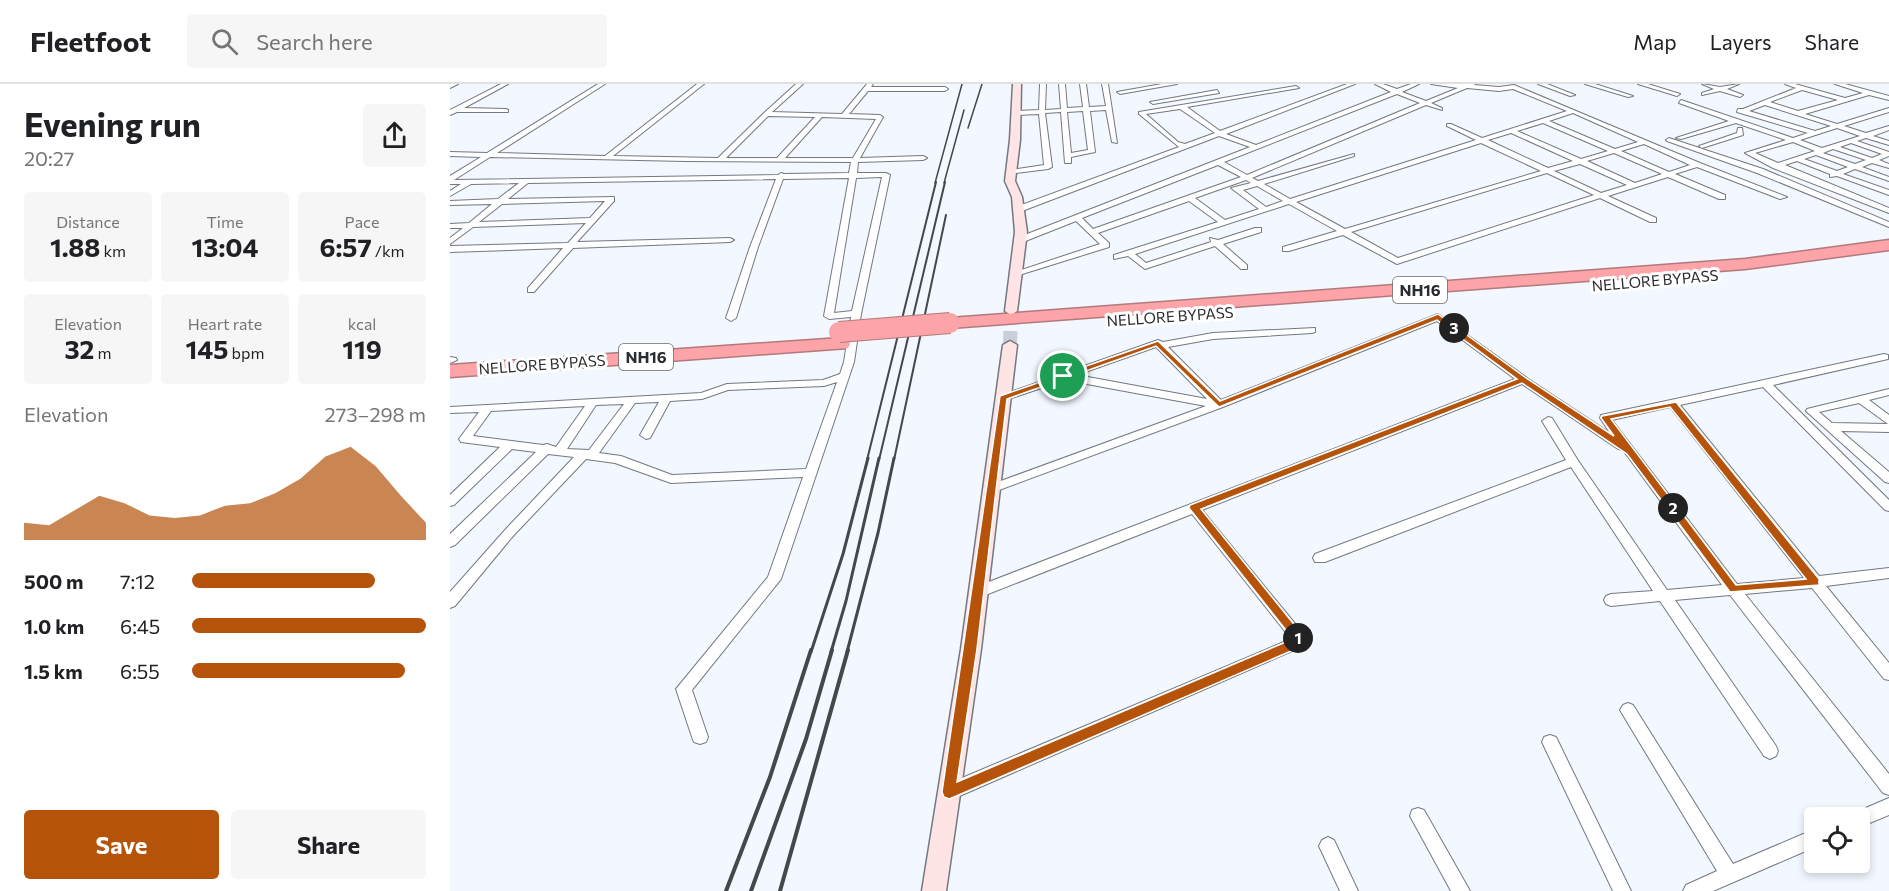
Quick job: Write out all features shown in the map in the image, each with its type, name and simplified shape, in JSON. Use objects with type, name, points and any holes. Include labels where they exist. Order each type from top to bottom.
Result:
[{"type":"highway","name":"NELLORE BYPASS","points":[[450,363],[840,338],[1733,266],[1889,245]]},
{"type":"highway","name":"NELLORE BYPASS","points":[[950,329],[1556,289],[1779,269],[1889,254]]},
{"type":"street","points":[[450,86],[455,84]]},
{"type":"street","points":[[452,112],[506,84]]},
{"type":"street","points":[[450,181],[602,84]]},
{"type":"street","points":[[607,157],[701,84]]},
{"type":"street","points":[[721,159],[800,84]]},
{"type":"street","points":[[1011,311],[1020,240],[1017,197],[1010,181],[1017,113],[1017,84],[1025,84]]},
{"type":"street","points":[[1011,172],[1048,167],[1042,112],[1043,84]]},
{"type":"street","points":[[1062,84],[1068,158],[1092,152],[1083,84]]},
{"type":"street","points":[[1105,84],[1116,142]]},
{"type":"street","points":[[1120,92],[1174,84]]},
{"type":"street","points":[[1236,89],[1272,84]]},
{"type":"street","points":[[1378,84],[1440,109]]},
{"type":"street","points":[[1020,240],[1416,84]]},
{"type":"street","points":[[1434,84],[1499,89],[1522,84]]},
{"type":"street","points":[[1504,84],[1573,111],[1697,165],[1784,197]]},
{"type":"street","points":[[1541,84],[1572,95]]},
{"type":"street","points":[[1588,84],[1630,96]]},
{"type":"street","points":[[1641,84],[1677,94]]},
{"type":"street","points":[[1705,84],[1740,94]]},
{"type":"street","points":[[1704,94],[1736,84]]},
{"type":"street","points":[[1788,84],[1846,100]]},
{"type":"street","points":[[1838,84],[1889,98]]},
{"type":"street","points":[[1019,209],[1346,85]]},
{"type":"street","points":[[1092,232],[1246,178],[1470,85]]},
{"type":"street","points":[[1185,147],[1176,143],[1141,113],[1292,86],[1316,98]]},
{"type":"street","points":[[844,116],[868,87],[945,88]]},
{"type":"street","points":[[1740,110],[1802,88]]},
{"type":"street","points":[[1153,102],[1225,91]]},
{"type":"street","points":[[1798,113],[1868,93]]},
{"type":"street","points":[[1681,102],[1738,124],[1793,140],[1889,179]]},
{"type":"street","points":[[1763,102],[1889,143]]},
{"type":"street","points":[[1181,106],[1220,134],[1256,147]]},
{"type":"street","points":[[1017,113],[1108,108]]},
{"type":"street","points":[[1702,146],[1741,134],[1738,124],[1740,110]]},
{"type":"street","points":[[1740,110],[1814,133]]},
{"type":"street","points":[[1889,110],[1748,153],[1889,211]]},
{"type":"street","points":[[452,112],[506,111]]},
{"type":"street","points":[[1117,257],[1573,111]]},
{"type":"street","points":[[452,112],[490,118]]},
{"type":"street","points":[[766,114],[880,117],[855,161],[829,315],[856,314]]},
{"type":"street","points":[[779,160],[821,115]]},
{"type":"street","points":[[1544,121],[1722,197]]},
{"type":"street","points":[[1679,138],[1738,124]]},
{"type":"street","points":[[1449,125],[1653,220]]},
{"type":"street","points":[[1760,171],[1889,128]]},
{"type":"street","points":[[1512,131],[1634,185]]},
{"type":"street","points":[[1881,131],[1889,134]]},
{"type":"street","points":[[1663,132],[1715,151]]},
{"type":"street","points":[[1669,140],[1760,171],[1889,225]]},
{"type":"street","points":[[1851,141],[1889,154]]},
{"type":"street","points":[[1286,249],[1551,172],[1644,142]]},
{"type":"street","points":[[1834,147],[1889,166]]},
{"type":"street","points":[[450,154],[855,161],[923,158]]},
{"type":"street","points":[[1798,187],[1889,154]]},
{"type":"street","points":[[1237,190],[1352,155]]},
{"type":"street","points":[[1797,159],[1889,193]]},
{"type":"street","points":[[1218,162],[1397,261],[1697,165]]},
{"type":"street","points":[[731,318],[781,175]]},
{"type":"street","points":[[450,181],[886,175],[856,314],[849,362],[774,579],[684,689],[700,736]]},
{"type":"street","points":[[450,242],[526,181]]},
{"type":"street","points":[[450,194],[470,182]]},
{"type":"street","points":[[1228,184],[1266,210]]},
{"type":"street","points":[[1190,198],[1224,223]]},
{"type":"street","points":[[450,203],[611,199],[531,290]]},
{"type":"street","points":[[1016,273],[1106,245],[1077,218]]},
{"type":"street","points":[[450,226],[593,220]]},
{"type":"street","points":[[1130,253],[1145,266],[1258,230]]},
{"type":"street","points":[[1200,231],[1245,267]]},
{"type":"street","points":[[450,249],[729,240]]},
{"type":"street","points":[[991,489],[1219,405],[1438,316],[1523,380],[1630,451]]},
{"type":"street","points":[[1160,346],[1213,336],[1312,330]]},
{"type":"street","points":[[1003,398],[1158,343],[1219,405]]},
{"type":"street","points":[[934,891],[978,592],[1010,345]]},
{"type":"street","points":[[1889,368],[1879,358],[1605,418],[1733,589],[1889,787]]},
{"type":"street","points":[[450,410],[702,396],[727,387],[824,383],[844,376]]},
{"type":"street","points":[[1063,376],[1219,405]]},
{"type":"street","points":[[978,592],[1523,380]]},
{"type":"street","points":[[1766,384],[1889,507]]},
{"type":"street","points":[[1889,392],[1810,411],[1889,479]]},
{"type":"street","points":[[646,435],[666,398]]},
{"type":"street","points":[[1861,399],[1889,421]]},
{"type":"street","points":[[450,602],[457,585],[589,454],[632,400]]},
{"type":"street","points":[[560,450],[593,402]]},
{"type":"street","points":[[1672,404],[1889,674]]},
{"type":"street","points":[[488,408],[465,439],[617,459],[671,479],[811,473]]},
{"type":"street","points":[[1548,421],[1573,462],[1770,751]]},
{"type":"street","points":[[1829,427],[1889,429]]},
{"type":"street","points":[[452,497],[509,445]]},
{"type":"street","points":[[450,542],[547,448]]},
{"type":"street","points":[[1320,558],[1573,462]]},
{"type":"street","points":[[949,792],[1301,641],[1194,508]]},
{"type":"street","points":[[1611,600],[1664,597],[1889,573]]},
{"type":"street","points":[[1628,710],[1730,875]]},
{"type":"street","points":[[1550,742],[1622,891]]},
{"type":"street","points":[[1870,815],[1889,806]]},
{"type":"street","points":[[1418,816],[1461,891]]},
{"type":"street","points":[[1692,891],[1804,843]]},
{"type":"street","points":[[1328,846],[1349,891]]},
{"type":"tunnel","points":[[1010,345],[1011,311]]},
{"type":"railway","points":[[935,183],[962,84]]},
{"type":"railway","points":[[968,128],[982,84]]},
{"type":"railway","points":[[944,183],[964,110]]},
{"type":"railway","points":[[867,460],[936,182]]},
{"type":"railway","points":[[879,460],[945,182]]},
{"type":"railway","points":[[894,460],[946,215]]},
{"type":"railway","points":[[811,652],[843,554],[868,458]]},
{"type":"railway","points":[[831,652],[846,601],[879,458]]},
{"type":"railway","points":[[847,652],[878,533],[894,458]]},
{"type":"railway","points":[[726,891],[770,777],[811,650]]},
{"type":"railway","points":[[751,891],[806,739],[832,650]]},
{"type":"railway","points":[[780,891],[848,650]]},
{"type":"route","points":[[1063,376],[1003,398],[971,649],[949,792],[1301,641],[1194,508],[1523,380],[1630,451],[1733,589],[1815,582],[1672,404],[1605,418],[1630,451],[1577,416],[1523,380],[1438,316],[1219,405],[1158,343],[1063,376]]}]
